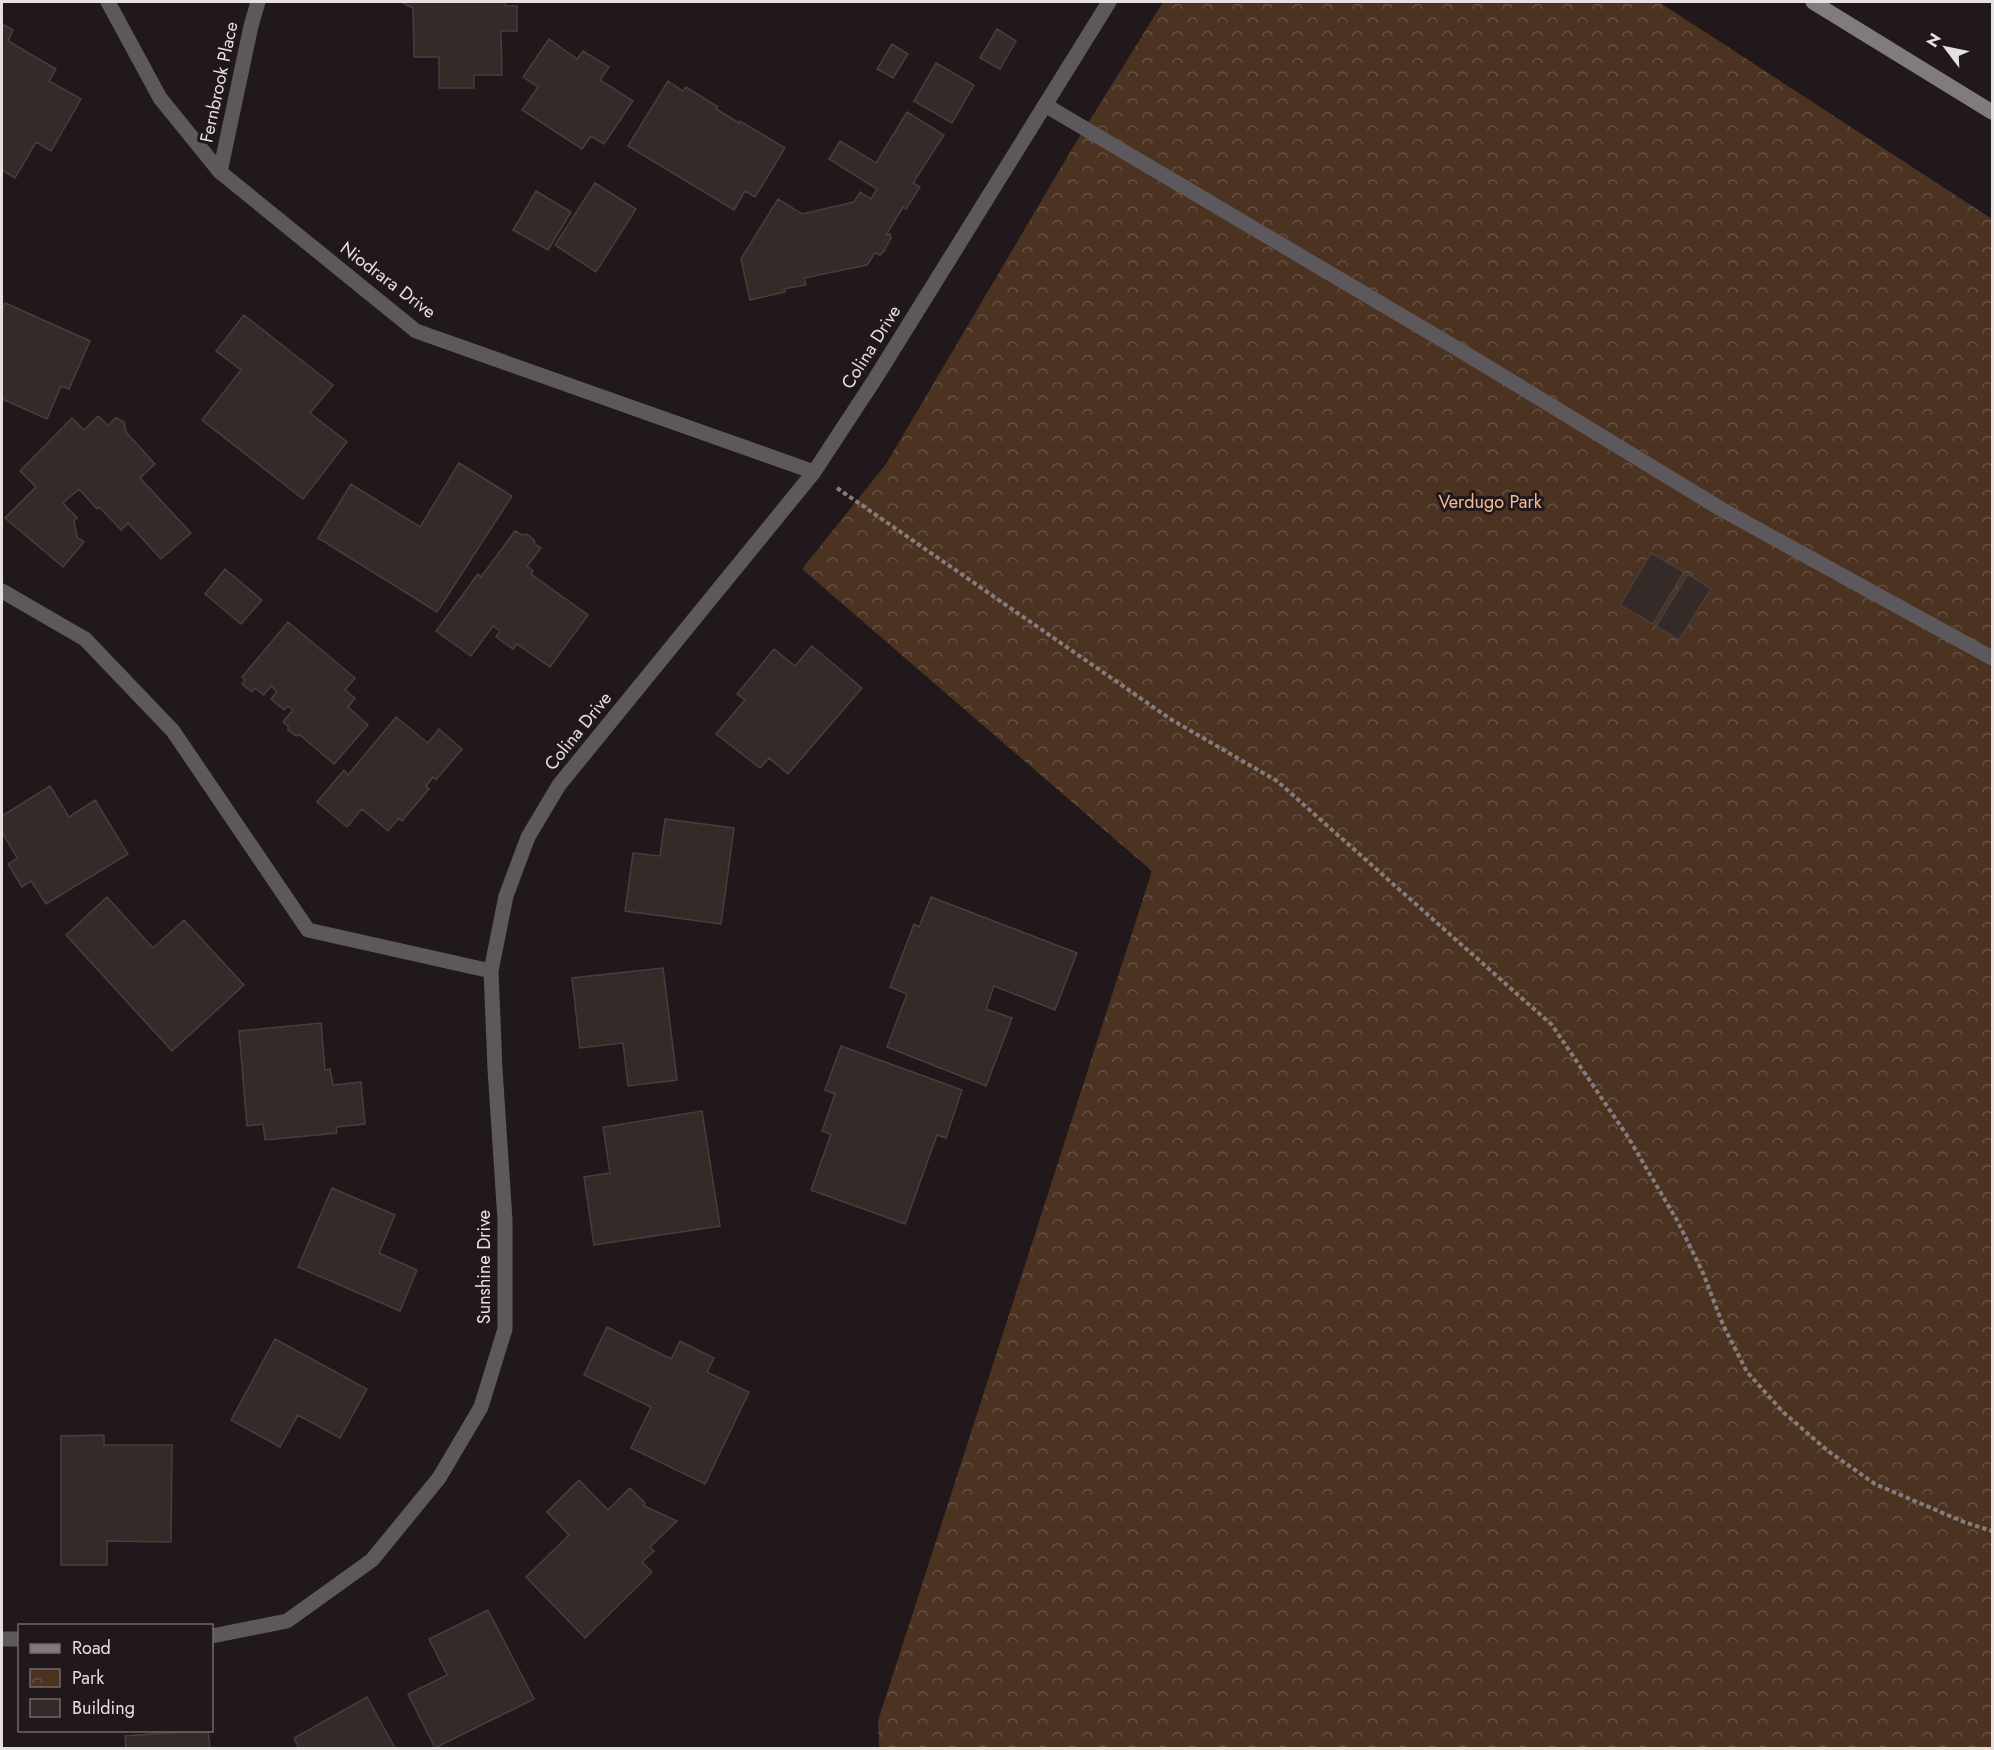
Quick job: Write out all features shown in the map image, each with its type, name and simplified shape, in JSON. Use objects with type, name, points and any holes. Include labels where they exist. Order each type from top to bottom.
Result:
[{"type":"main road","points":[[1813,2],[1992,112]]},
{"type":"street","name":"Niodrara Drive","points":[[108,2],[160,98],[220,172],[416,331],[814,472]]},
{"type":"street","name":"Fernbrook Place","points":[[220,172],[258,2]]},
{"type":"street","name":"Colina Drive","points":[[491,970],[506,896],[528,837],[559,785],[814,472],[875,379],[1109,2]]},
{"type":"street","points":[[1045,105],[1468,355],[1721,509],[1992,658]]},
{"type":"street","points":[[2,591],[85,639],[173,731],[308,930],[491,970]]},
{"type":"street","name":"Sunshine Drive","points":[[213,1636],[287,1621],[372,1560],[439,1478],[481,1407],[505,1329],[505,1220],[491,970]]},
{"type":"street","points":[[2,1639],[18,1640]]},
{"type":"path","points":[[814,472],[1172,720],[1277,782],[1544,1017],[1552,1025],[1628,1137],[1678,1222],[1704,1274],[1722,1326],[1747,1372],[1783,1412],[1828,1451],[1875,1484],[1964,1522],[1992,1530]]},
{"type":"green space","name":"Verdugo Park","points":[[1163,2],[1659,2],[1992,219],[1992,1748],[879,1748],[878,1721],[1152,871],[802,569],[886,464],[1072,149]]},
{"type":"building","points":[[401,2],[505,2],[505,6],[517,6],[517,31],[501,31],[502,75],[474,75],[474,88],[439,88],[439,57],[414,57],[413,8]]},
{"type":"building","points":[[2,24],[13,30],[8,41],[56,69],[49,81],[81,99],[51,151],[36,142],[15,178],[2,170]]},
{"type":"building","points":[[997,29],[1016,41],[1000,69],[980,58]]},
{"type":"building","points":[[549,39],[577,59],[583,51],[609,67],[600,80],[633,101],[604,144],[591,136],[582,149],[522,110],[538,87],[523,77]]},
{"type":"building","points":[[892,44],[908,54],[893,78],[877,69]]},
{"type":"building","points":[[936,63],[974,85],[952,123],[914,101]]},
{"type":"building","points":[[668,81],[683,91],[686,87],[718,107],[716,109],[785,148],[755,197],[745,191],[734,210],[628,146]]},
{"type":"building","points":[[907,112],[944,135],[913,183],[920,187],[906,209],[903,207],[886,235],[890,234],[891,238],[884,251],[880,255],[875,253],[867,265],[804,278],[806,285],[784,289],[785,292],[750,300],[741,259],[778,199],[802,214],[854,202],[860,192],[871,199],[877,189],[829,159],[840,141],[876,163]]},
{"type":"building","points":[[595,183],[636,209],[596,272],[555,245]]},
{"type":"building","points":[[536,191],[571,212],[548,250],[513,230]]},
{"type":"building","points":[[5,303],[90,341],[69,389],[61,386],[47,419],[2,399],[2,311]]},
{"type":"building","points":[[244,315],[333,385],[310,413],[347,442],[303,499],[202,420],[241,370],[216,351]]},
{"type":"building","points":[[98,416],[109,426],[116,418],[124,422],[126,432],[155,464],[140,478],[191,533],[161,559],[128,523],[121,530],[79,489],[63,503],[77,518],[74,521],[77,537],[84,542],[63,567],[5,518],[36,487],[20,471],[72,418],[84,430]]},
{"type":"building","points":[[459,463],[512,496],[437,612],[318,538],[351,484],[420,527]]},
{"type":"building","points":[[515,531],[522,535],[527,534],[541,548],[527,566],[533,571],[531,574],[588,615],[550,667],[517,644],[513,649],[496,637],[500,631],[493,626],[471,656],[436,631],[478,574],[481,577]]},
{"type":"building","points":[[1651,553],[1684,572],[1653,624],[1620,605]]},
{"type":"building","points":[[225,569],[262,600],[241,624],[205,594]]},
{"type":"building","points":[[1688,574],[1711,589],[1679,640],[1656,626]]},
{"type":"building","points":[[288,622],[355,678],[345,690],[355,698],[348,707],[368,725],[334,764],[300,735],[296,736],[288,730],[288,726],[283,722],[293,710],[288,706],[284,710],[271,699],[277,692],[271,686],[264,695],[255,688],[252,692],[242,684],[245,680],[242,677]]},
{"type":"building","points":[[812,646],[862,688],[788,774],[769,758],[760,768],[716,734],[745,700],[737,694],[774,649],[795,666]]},
{"type":"building","points":[[396,717],[428,743],[439,729],[462,749],[436,780],[433,777],[426,786],[429,789],[402,821],[399,818],[388,831],[362,809],[347,827],[317,802],[344,770],[348,775]]},
{"type":"building","points":[[50,786],[69,817],[95,800],[128,854],[46,904],[31,881],[22,887],[8,864],[17,858],[2,832],[2,816]]},
{"type":"building","points":[[665,819],[734,828],[721,924],[625,911],[633,853],[660,856]]},
{"type":"building","points":[[107,897],[153,948],[184,920],[244,985],[172,1051],[66,935]]},
{"type":"building","points":[[931,897],[1077,953],[1055,1010],[994,986],[986,1009],[1012,1018],[986,1086],[887,1047],[907,994],[890,987],[914,924],[919,927]]},
{"type":"building","points":[[663,968],[677,1080],[628,1086],[623,1043],[580,1048],[572,978]]},
{"type":"building","points":[[321,1023],[325,1070],[330,1069],[333,1085],[361,1082],[365,1124],[336,1127],[337,1133],[265,1140],[263,1124],[247,1126],[239,1031]]},
{"type":"building","points":[[841,1046],[962,1090],[946,1138],[937,1135],[905,1224],[811,1190],[831,1134],[822,1131],[835,1094],[825,1090]]},
{"type":"building","points":[[702,1111],[720,1226],[594,1245],[584,1177],[610,1173],[603,1127]]},
{"type":"building","points":[[332,1188],[395,1215],[379,1253],[417,1270],[400,1311],[298,1267]]},
{"type":"building","points":[[607,1327],[671,1359],[680,1341],[714,1358],[707,1372],[749,1392],[705,1484],[631,1448],[651,1407],[584,1375]]},
{"type":"building","points":[[275,1339],[367,1389],[340,1438],[298,1415],[280,1447],[231,1420]]},
{"type":"building","points":[[104,1435],[104,1445],[172,1445],[171,1542],[107,1541],[107,1565],[61,1565],[61,1436]]},
{"type":"building","points":[[579,1480],[608,1510],[630,1488],[645,1503],[644,1506],[677,1521],[650,1547],[654,1551],[642,1562],[652,1572],[585,1638],[526,1577],[569,1535],[547,1512]]},
{"type":"building","points":[[488,1610],[534,1699],[435,1748],[408,1694],[447,1675],[429,1639]]},
{"type":"building","points":[[367,1697],[395,1748],[299,1748],[294,1738]]},
{"type":"building","points":[[208,1732],[210,1748],[126,1748],[125,1736]]}]
